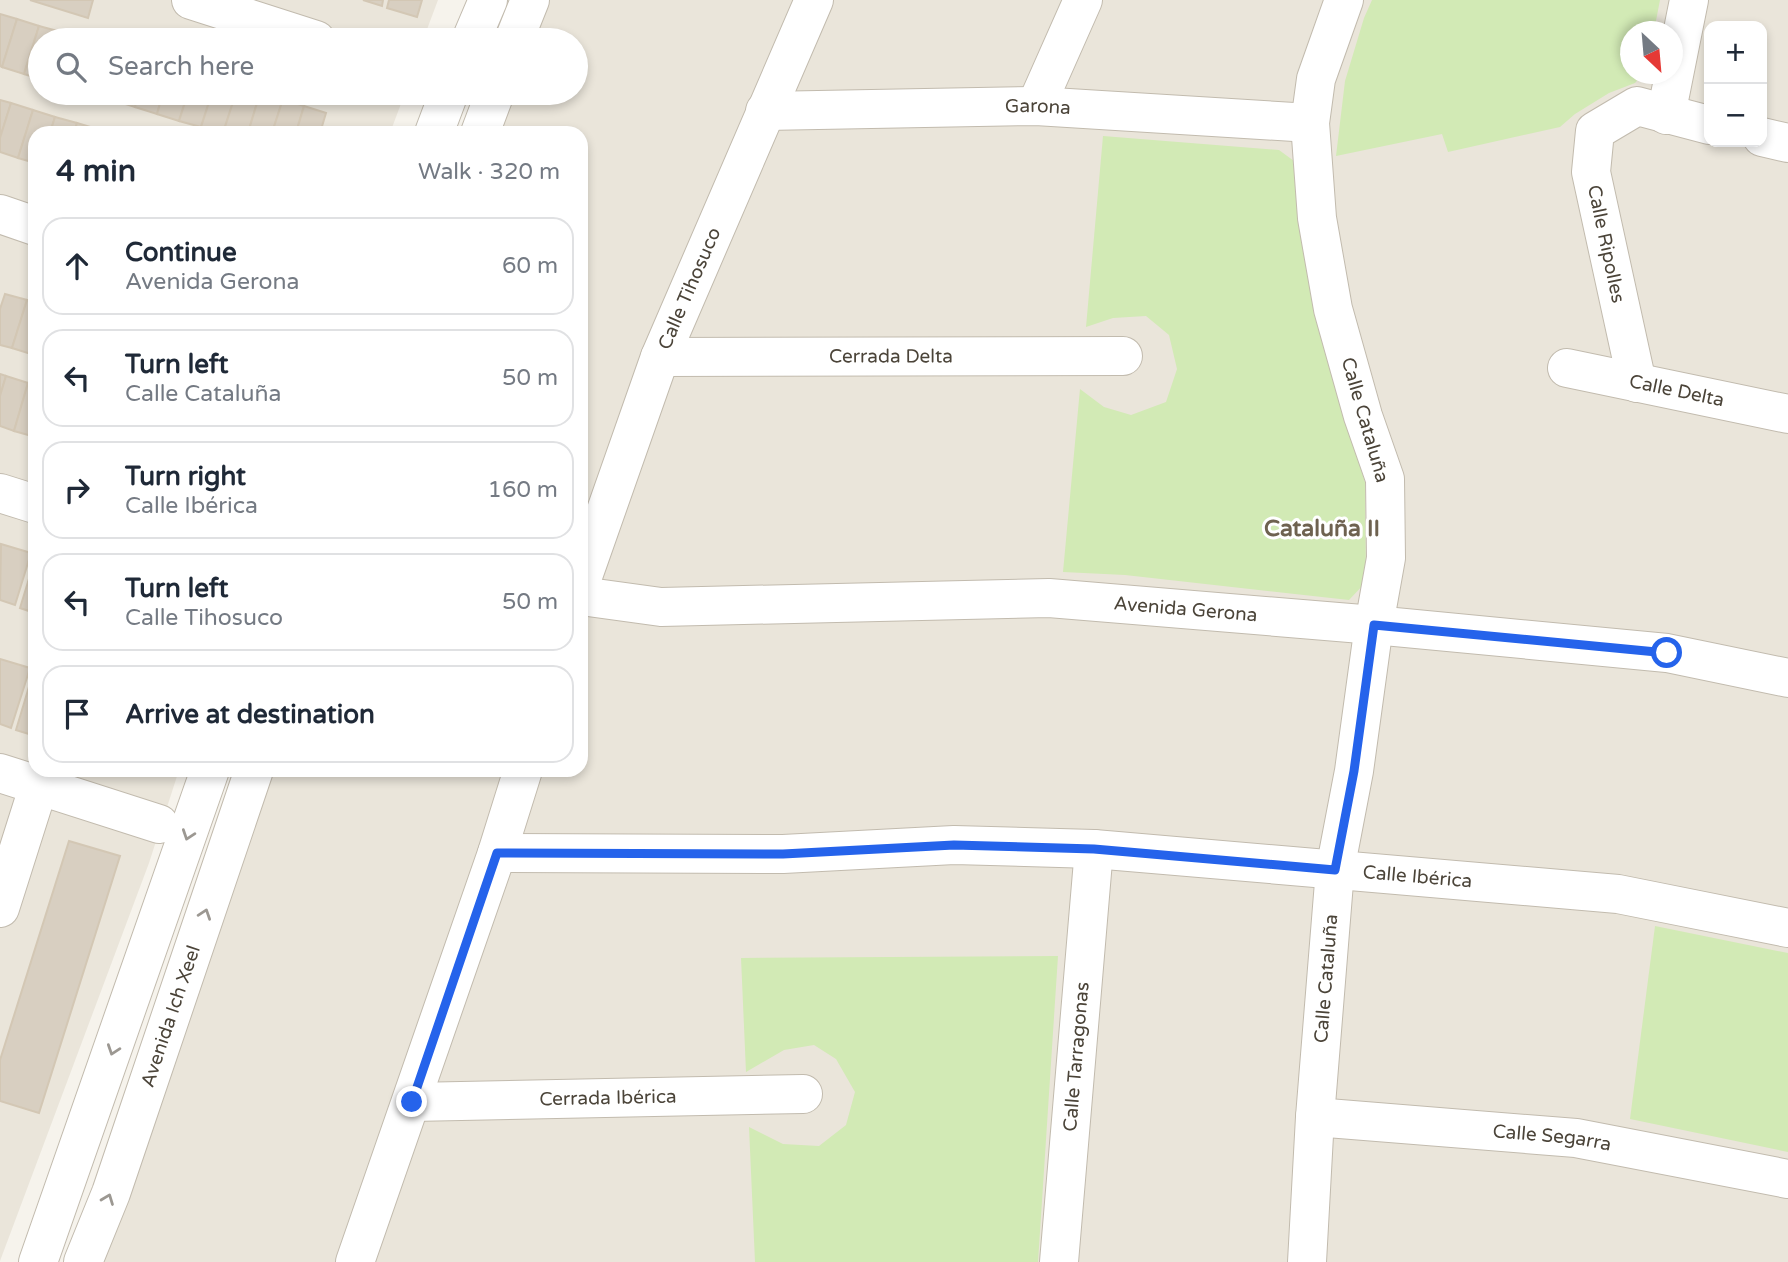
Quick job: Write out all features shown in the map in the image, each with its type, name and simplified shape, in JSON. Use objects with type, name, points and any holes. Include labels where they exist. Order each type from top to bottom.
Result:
[{"type":"street","points":[[191,0],[278,28]]},
{"type":"street","points":[[476,28],[488,0]]},
{"type":"street","points":[[519,28],[530,0]]},
{"type":"street","name":"Calle Tihosuco","points":[[588,562],[660,357],[814,0]]},
{"type":"street","points":[[1036,106],[1083,0]]},
{"type":"street","name":"Calle Cataluña","points":[[1307,1262],[1315,1117],[1335,870],[1354,771],[1386,558],[1385,479],[1363,416],[1333,309],[1317,218],[1310,123],[1316,79],[1344,0]]},
{"type":"street","points":[[1689,0],[1666,115],[1704,124]]},
{"type":"street","points":[[437,126],[444,105]]},
{"type":"street","points":[[483,126],[490,105]]},
{"type":"street","name":"Garona","points":[[765,111],[1036,106],[1310,123]]},
{"type":"street","name":"Calle Ripolles","points":[[1637,383],[1591,172],[1595,131],[1637,106],[1666,115]]},
{"type":"street","points":[[1767,138],[1788,143]]},
{"type":"street","points":[[0,215],[28,224]]},
{"type":"street","name":"Cerrada Delta","points":[[660,357],[1123,356]]},
{"type":"street","name":"Calle Delta","points":[[1567,368],[1788,414]]},
{"type":"street","points":[[0,493],[28,502]]},
{"type":"street","name":"Avenida Gerona","points":[[588,597],[661,607],[1049,598],[1667,653],[1788,678]]},
{"type":"street","points":[[0,772],[159,824]]},
{"type":"street","points":[[38,1262],[207,777]]},
{"type":"street","name":"Avenida Ich Xeel","points":[[83,1262],[111,1193],[252,777]]},
{"type":"street","points":[[355,1262],[412,1102],[521,777]]},
{"type":"street","points":[[0,908],[39,785]]},
{"type":"street","name":"Calle Ibérica","points":[[497,853],[783,854],[954,845],[1094,849],[1618,894],[1788,928]]},
{"type":"street","name":"Calle Tarragonas","points":[[1059,1262],[1094,849]]},
{"type":"street","name":"Cerrada Ibérica","points":[[412,1102],[803,1094]]},
{"type":"street","name":"Calle Segarra","points":[[1315,1117],[1576,1138],[1788,1179]]},
{"type":"shaded area","points":[[0,0],[438,0],[428,28],[28,28],[28,105],[400,105],[393,126],[28,126],[28,777],[177,777],[149,863],[0,1261]]},
{"type":"shaded area","points":[[547,0],[1788,0],[1788,1262],[94,1262],[264,777],[588,777],[588,126],[500,126],[508,105],[588,105],[588,28],[536,28]]},
{"type":"green space","points":[[1372,0],[1660,0],[1656,21],[1620,21],[1620,84],[1632,84],[1609,93],[1575,114],[1560,127],[1448,152],[1442,134],[1336,156],[1345,81]]},
{"type":"green space","points":[[1103,136],[1279,150],[1294,161],[1345,417],[1365,482],[1366,582],[1349,600],[1125,575],[1063,572],[1080,389],[1104,407],[1131,415],[1166,402],[1177,369],[1169,335],[1146,316],[1113,318],[1086,327]]},
{"type":"green space","points":[[1655,926],[1788,953],[1788,1152],[1630,1119]]},
{"type":"green space","points":[[1058,956],[1038,1262],[755,1262],[749,1127],[783,1144],[819,1146],[846,1125],[855,1092],[836,1059],[814,1045],[784,1050],[746,1072],[741,958]]},
{"type":"building","points":[[30,0],[93,0],[88,18]]},
{"type":"building","points":[[363,0],[383,0],[382,6]]},
{"type":"building","points":[[389,0],[422,0],[417,17],[387,8]]},
{"type":"building","points":[[0,14],[17,19],[2,67],[0,66]]},
{"type":"building","points":[[17,19],[39,26],[28,28],[28,61],[24,74],[2,67]]},
{"type":"building","points":[[0,100],[11,103],[0,138]]},
{"type":"building","points":[[11,103],[33,110],[18,158],[0,152],[0,138]]},
{"type":"building","points":[[136,105],[160,105],[157,114]]},
{"type":"building","points":[[160,105],[184,105],[179,121],[157,114]]},
{"type":"building","points":[[184,105],[208,105],[201,126],[179,121]]},
{"type":"building","points":[[208,105],[232,105],[225,126],[201,126]]},
{"type":"building","points":[[232,105],[256,105],[250,126],[225,126]]},
{"type":"building","points":[[256,105],[281,105],[274,126],[250,126]]},
{"type":"building","points":[[281,105],[304,106],[298,126],[274,126]]},
{"type":"building","points":[[304,106],[326,113],[322,126],[298,126]]},
{"type":"building","points":[[33,110],[55,117],[52,126],[28,126]]},
{"type":"building","points":[[55,117],[77,123],[76,126],[52,126]]},
{"type":"building","points":[[28,126],[28,161],[18,158]]},
{"type":"building","points":[[5,294],[27,300],[12,348],[0,345],[0,309]]},
{"type":"building","points":[[27,300],[28,353],[12,348]]},
{"type":"building","points":[[0,374],[6,376],[0,396]]},
{"type":"building","points":[[6,376],[28,383],[14,431],[0,426],[0,396]]},
{"type":"building","points":[[28,383],[28,435],[14,431]]},
{"type":"building","points":[[1,544],[28,552],[28,563],[15,605],[0,600]]},
{"type":"building","points":[[28,582],[28,611],[20,608]]},
{"type":"building","points":[[0,659],[28,667],[28,674],[11,728],[0,724]]},
{"type":"building","points":[[28,690],[28,734],[16,730]]},
{"type":"building","points":[[69,841],[120,856],[39,1113],[0,1101],[0,1060]]},
{"type":"district","name":"Cataluña II","points":[[1322,529]]},
{"type":"route","points":[[412,1102],[497,853],[783,854],[954,845],[1094,849],[1335,870],[1354,771],[1374,625],[1667,653]]}]
